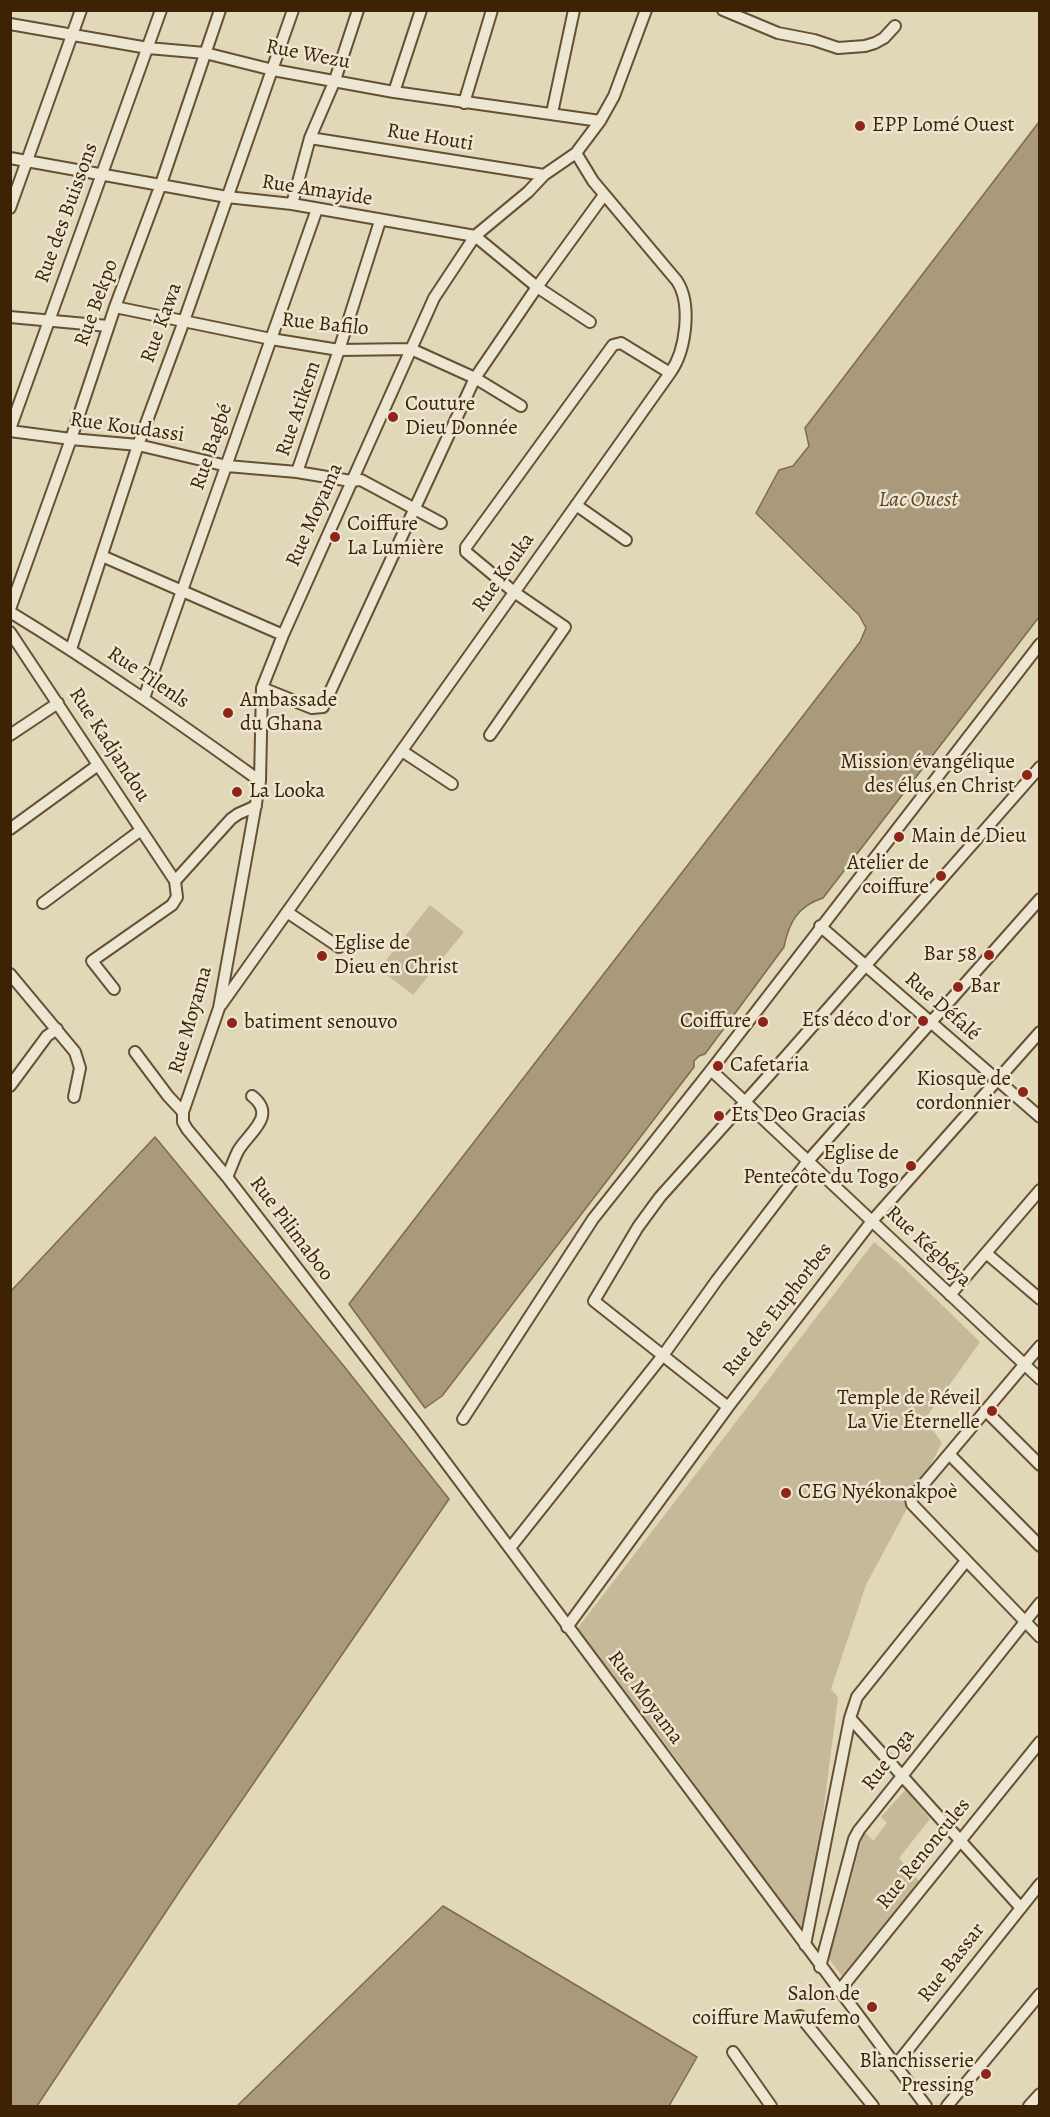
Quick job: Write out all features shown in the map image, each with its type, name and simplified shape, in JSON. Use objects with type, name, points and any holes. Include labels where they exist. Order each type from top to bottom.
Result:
[{"type":"street","points":[[10,208],[81,10]]},
{"type":"street","name":"Rue des Buissons","points":[[10,430],[161,10]]},
{"type":"street","name":"Rue Bekpo","points":[[10,610],[220,10]]},
{"type":"street","name":"Rue Kawa","points":[[71,649],[138,445],[293,10]]},
{"type":"street","points":[[292,204],[310,138],[335,80],[358,10]]},
{"type":"street","points":[[394,92],[421,10]]},
{"type":"street","points":[[464,103],[492,10]]},
{"type":"street","points":[[552,113],[574,10]]},
{"type":"street","name":"Rue Moyama","points":[[183,1112],[219,1008],[260,781],[262,688],[283,636],[434,298],[475,236],[528,192],[544,175],[576,153],[600,121],[614,96],[646,10]]},
{"type":"street","points":[[726,11],[778,33],[814,40],[838,48],[875,42],[884,38],[895,26]]},
{"type":"street","name":"Rue Wezu","points":[[10,24],[148,48],[205,53],[273,70],[394,92],[600,121]]},
{"type":"street","name":"Rue Houti","points":[[310,138],[544,175]]},
{"type":"street","name":"Rue Kouka","points":[[219,1008],[670,374],[682,347],[684,291],[604,195],[576,153]]},
{"type":"street","name":"Rue Amayide","points":[[10,158],[227,197],[292,204],[475,236]]},
{"type":"street","points":[[262,688],[312,708],[323,707],[475,378],[604,195]]},
{"type":"street","name":"Rue Bagbé","points":[[144,698],[317,208]]},
{"type":"street","name":"Rue Atikem","points":[[297,472],[380,221]]},
{"type":"street","points":[[475,236],[537,287],[590,322]]},
{"type":"street","name":"Rue Bafilo","points":[[115,308],[339,350],[411,349],[475,378],[521,406]]},
{"type":"street","points":[[10,316],[108,326]]},
{"type":"street","points":[[490,735],[565,627],[514,592],[466,552],[466,547],[613,345],[621,343],[670,374]]},
{"type":"street","name":"Rue Koudassi","points":[[10,430],[71,440],[138,445],[227,466],[297,472],[351,481],[361,480],[441,523]]},
{"type":"street","points":[[576,506],[626,540]]},
{"type":"street","points":[[102,556],[283,636]]},
{"type":"street","name":"Rue Tilenls","points":[[10,610],[144,698],[260,781]]},
{"type":"street","name":"Rue Kadjandou","points":[[11,634],[175,881]]},
{"type":"street","points":[[464,1419],[592,1219],[711,1070],[1040,644]]},
{"type":"street","points":[[10,735],[58,703]]},
{"type":"street","points":[[402,751],[452,784]]},
{"type":"street","points":[[10,828],[98,765]]},
{"type":"street","points":[[728,1407],[664,1354],[594,1301],[650,1209],[1040,767]]},
{"type":"street","points":[[114,989],[92,960],[172,905],[177,897],[175,881],[231,819],[256,806]]},
{"type":"street","points":[[43,903],[141,830]]},
{"type":"street","points":[[510,1548],[664,1354],[808,1161],[1040,899]]},
{"type":"street","points":[[287,912],[339,947]]},
{"type":"street","name":"Rue Défalé","points":[[820,926],[1040,1117]]},
{"type":"street","points":[[10,974],[75,1052],[80,1068],[74,1097]]},
{"type":"street","points":[[10,1086],[47,1036],[57,1029]]},
{"type":"street","name":"Rue des Euphorbes","points":[[567,1627],[728,1407],[872,1221],[1040,1032]]},
{"type":"street","name":"Rue Pilimaboo","points":[[135,1052],[183,1112],[183,1122],[188,1129],[420,1428]]},
{"type":"street","name":"Rue Kégbéya","points":[[711,1070],[1040,1379]]},
{"type":"street","points":[[227,1177],[239,1149],[261,1123],[260,1102],[252,1096]]},
{"type":"street","points":[[950,1295],[1040,1190]]},
{"type":"street","points":[[1030,1201],[1040,1209]]},
{"type":"street","points":[[986,1252],[1040,1299]]},
{"type":"street","points":[[1040,1346],[911,1497],[912,1504],[1040,1637]]},
{"type":"street","points":[[986,1410],[1040,1465]]},
{"type":"street","name":"Rue Moyama","points":[[420,1428],[820,1967],[926,2106]]},
{"type":"street","points":[[949,1454],[1040,1546]]},
{"type":"street","points":[[805,1945],[850,1718],[859,1693],[966,1561]]},
{"type":"street","name":"Rue Oga","points":[[820,1967],[854,1839],[859,1830],[1040,1603]]},
{"type":"street","points":[[850,1718],[1021,1908]]},
{"type":"street","name":"Rue Renoncules","points":[[839,1991],[1040,1743]]},
{"type":"street","name":"Rue Bassar","points":[[895,2066],[1040,1884]]},
{"type":"street","points":[[946,2106],[1040,1994]]},
{"type":"street","points":[[800,2016],[867,2104]]},
{"type":"street","points":[[733,2052],[771,2106]]},
{"type":"street","points":[[1029,2106],[1040,2094]]},
{"type":"shaded area","points":[[430,905],[464,932],[413,995],[379,969]]},
{"type":"shaded area","points":[[874,1242],[980,1342],[925,1419],[942,1443],[866,1585],[831,1689],[838,1697],[822,1822],[803,1926],[798,1926],[679,1762],[577,1629]]},
{"type":"shaded area","points":[[906,1789],[930,1819],[899,1858],[919,1881],[842,1976],[829,1959],[864,1831],[873,1841],[887,1823],[881,1817]]},
{"type":"water","name":"Lac Ouest","points":[[1039,122],[1039,617],[823,898],[814,901],[796,916],[784,947],[705,1054],[694,1061],[694,1067],[442,1396],[425,1408],[349,1304],[860,642],[866,628],[859,615],[756,513],[779,470],[793,466],[809,446],[805,428]]},
{"type":"water","points":[[155,1137],[343,1365],[449,1499],[189,1877],[37,2106],[11,2106],[11,1291]]},
{"type":"water","points":[[443,1906],[697,2057],[669,2106],[237,2106]]},
{"type":"place","name":"EPP Lomé Ouest","points":[[860,126]]},
{"type":"place","name":"Couture Dieu Donnée","points":[[393,417]]},
{"type":"place","name":"Coiffure La Lumière","points":[[335,537]]},
{"type":"place","name":"Ambassade du Ghana","points":[[228,713]]},
{"type":"place","name":"Mission évangélique des élus en Christ","points":[[1027,775]]},
{"type":"place","name":"La Looka","points":[[237,792]]},
{"type":"place","name":"Main de Dieu","points":[[899,837]]},
{"type":"place","name":"Atelier de coiffure","points":[[941,876]]},
{"type":"place","name":"Bar 58","points":[[989,955]]},
{"type":"place","name":"Eglise de Dieu en Christ","points":[[322,956]]},
{"type":"place","name":"Bar","points":[[958,987]]},
{"type":"place","name":"Ets déco d'or","points":[[923,1021]]},
{"type":"place","name":"Coiffure","points":[[763,1022]]},
{"type":"place","name":"batiment senouvo","points":[[232,1023]]},
{"type":"place","name":"Cafetaria","points":[[718,1066]]},
{"type":"place","name":"Kiosque de cordonnier","points":[[1023,1092]]},
{"type":"place","name":"Ets Deo Gracias","points":[[719,1116]]},
{"type":"place","name":"Eglise de Pentecôte du Togo","points":[[911,1166]]},
{"type":"place","name":"Temple de Réveil La Vie Éternelle","points":[[992,1411]]},
{"type":"place","name":"CEG Nyékonakpoè","points":[[786,1493]]},
{"type":"place","name":"Salon de coiffure Mawufemo","points":[[872,2007]]},
{"type":"place","name":"Blanchisserie Pressing","points":[[986,2074]]}]
